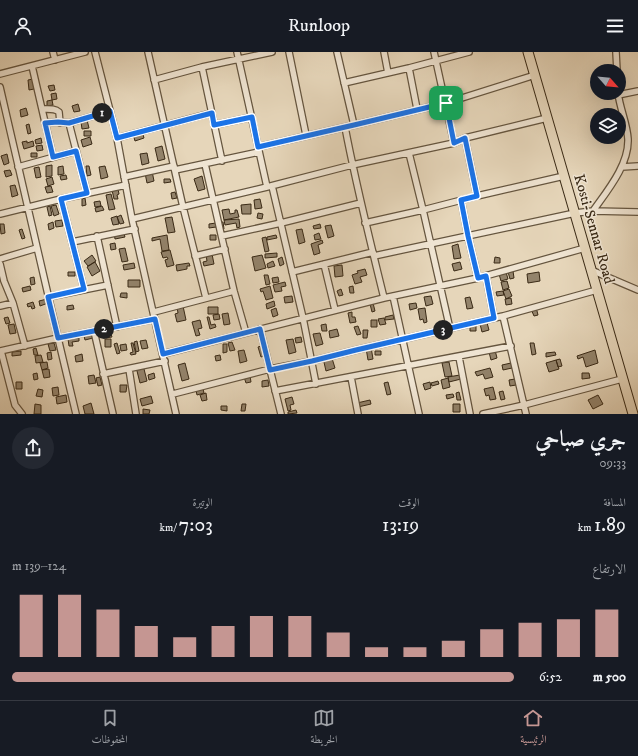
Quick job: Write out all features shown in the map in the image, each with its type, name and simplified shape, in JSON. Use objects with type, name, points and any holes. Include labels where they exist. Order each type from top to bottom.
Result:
[{"type":"highway","name":"Kosti-Sennar Road","points":[[528,52],[632,414]]},
{"type":"street","points":[[52,52],[54,60]]},
{"type":"street","points":[[0,74],[85,52]]},
{"type":"street","points":[[95,52],[117,138],[132,219],[176,414]]},
{"type":"street","points":[[148,52],[183,207],[206,298]]},
{"type":"street","points":[[237,52],[259,149],[281,223],[303,318],[316,384]]},
{"type":"street","points":[[154,80],[202,67],[272,52]]},
{"type":"street","points":[[289,52],[306,135]]},
{"type":"street","points":[[338,52],[354,125]]},
{"type":"street","points":[[384,52],[388,73]]},
{"type":"street","points":[[434,52],[454,143]]},
{"type":"street","points":[[344,82],[436,62],[469,52]]},
{"type":"street","points":[[616,52],[617,64]]},
{"type":"street","points":[[32,66],[53,157]]},
{"type":"street","points":[[202,67],[222,161]]},
{"type":"street","points":[[409,68],[417,110]]},
{"type":"street","points":[[124,177],[222,161],[306,135],[446,103],[535,75]]},
{"type":"street","points":[[0,87],[76,414]]},
{"type":"street","points":[[626,93],[638,91]]},
{"type":"street","points":[[593,211],[622,168],[625,158],[628,139],[619,100]]},
{"type":"street","points":[[42,109],[58,110],[60,123]]},
{"type":"street","points":[[45,123],[69,123],[110,111]]},
{"type":"street","points":[[117,138],[212,113]]},
{"type":"street","points":[[214,125],[252,117]]},
{"type":"street","points":[[132,219],[352,165],[454,143],[465,138],[547,118]]},
{"type":"street","points":[[0,120],[8,119]]},
{"type":"street","points":[[69,123],[87,193]]},
{"type":"street","points":[[345,127],[365,223],[384,298]]},
{"type":"street","points":[[465,138],[477,196]]},
{"type":"street","points":[[18,166],[76,151]]},
{"type":"street","points":[[409,153],[450,329]]},
{"type":"street","points":[[205,164],[234,291],[246,333]]},
{"type":"street","points":[[622,168],[638,166]]},
{"type":"street","points":[[365,223],[564,176]]},
{"type":"street","points":[[0,214],[126,185]]},
{"type":"street","points":[[61,199],[84,289]]},
{"type":"street","points":[[461,200],[478,278]]},
{"type":"street","points":[[222,236],[361,203]]},
{"type":"street","points":[[292,272],[324,264],[468,236],[575,213],[593,211],[638,212]]},
{"type":"street","points":[[72,242],[135,229]]},
{"type":"street","points":[[97,236],[117,327]]},
{"type":"street","points":[[0,259],[38,248]]},
{"type":"street","points":[[163,354],[384,298],[486,276],[585,248]]},
{"type":"street","points":[[195,256],[225,249]]},
{"type":"street","points":[[0,264],[24,346]]},
{"type":"street","points":[[324,264],[335,310]]},
{"type":"street","points":[[591,270],[638,290]]},
{"type":"street","points":[[486,276],[494,318]]},
{"type":"street","points":[[48,297],[108,284]]},
{"type":"street","points":[[172,394],[450,329],[597,290]]},
{"type":"street","points":[[154,312],[234,291]]},
{"type":"street","points":[[393,296],[419,414]]},
{"type":"street","points":[[0,306],[12,303]]},
{"type":"street","points":[[503,316],[526,414]]},
{"type":"street","points":[[22,414],[15,405],[1,351],[155,319]]},
{"type":"street","points":[[260,329],[281,414]]},
{"type":"street","points":[[94,331],[113,414]]},
{"type":"street","points":[[275,391],[511,346]]},
{"type":"street","points":[[459,357],[470,414]]},
{"type":"street","points":[[104,374],[165,361]]},
{"type":"street","points":[[129,369],[134,414]]},
{"type":"street","points":[[351,377],[358,414]]},
{"type":"street","points":[[483,414],[524,406],[622,379]]},
{"type":"building","points":[[33,79],[34,89],[29,90],[28,80]]},
{"type":"building","points":[[54,85],[55,90],[50,91],[48,86]]},
{"type":"building","points":[[56,93],[57,99],[52,100],[51,94]]},
{"type":"building","points":[[52,100],[53,105],[47,106],[47,101]]},
{"type":"building","points":[[78,104],[80,111],[74,112],[72,106]]},
{"type":"building","points":[[26,108],[28,115],[21,117],[20,110]]},
{"type":"building","points":[[87,120],[89,128],[82,129],[81,122]]},
{"type":"building","points":[[29,124],[31,133],[28,134],[26,125]]},
{"type":"building","points":[[84,131],[91,131],[91,136],[84,136]]},
{"type":"building","points":[[142,131],[144,138],[135,141],[133,134]]},
{"type":"building","points":[[90,137],[92,144],[83,147],[81,140]]},
{"type":"building","points":[[41,138],[42,143],[36,144],[35,140]]},
{"type":"building","points":[[27,141],[27,143],[33,141],[34,146],[24,149],[22,142]]},
{"type":"building","points":[[42,145],[43,150],[37,151],[36,146]]},
{"type":"building","points":[[162,146],[165,159],[158,161],[155,148]]},
{"type":"building","points":[[31,153],[37,153],[37,157],[31,157]]},
{"type":"building","points":[[147,153],[149,163],[142,165],[140,154]]},
{"type":"building","points":[[7,154],[9,163],[4,165],[1,156]]},
{"type":"building","points":[[52,165],[52,176],[46,177],[46,166]]},
{"type":"building","points":[[63,166],[64,174],[58,175],[58,167]]},
{"type":"building","points":[[86,166],[89,166],[91,175],[87,176]]},
{"type":"building","points":[[105,166],[108,177],[101,179],[99,167]]},
{"type":"building","points":[[39,167],[41,177],[36,178],[34,168]]},
{"type":"building","points":[[10,170],[12,175],[6,177],[4,171]]},
{"type":"building","points":[[152,171],[154,181],[147,183],[145,173]]},
{"type":"building","points":[[66,175],[67,179],[61,180],[60,176]]},
{"type":"building","points":[[202,176],[205,189],[198,191],[194,179]]},
{"type":"building","points":[[52,177],[54,184],[48,186],[46,179]]},
{"type":"building","points":[[164,179],[170,179],[171,182],[164,183]]},
{"type":"building","points":[[15,185],[18,195],[12,197],[10,186]]},
{"type":"building","points":[[51,186],[53,192],[47,193],[45,187]]},
{"type":"building","points":[[118,189],[118,199],[114,199],[112,190]]},
{"type":"building","points":[[175,192],[177,198],[172,199],[171,193]]},
{"type":"building","points":[[111,194],[115,209],[109,210],[106,195]]},
{"type":"building","points":[[85,198],[86,205],[82,206],[82,199]]},
{"type":"building","points":[[260,199],[262,208],[255,209],[254,200]]},
{"type":"building","points":[[100,201],[101,206],[95,207],[94,202]]},
{"type":"building","points":[[251,204],[251,214],[242,214],[241,205]]},
{"type":"building","points":[[56,205],[59,214],[54,216],[51,206]]},
{"type":"building","points":[[50,206],[52,215],[49,216],[47,207]]},
{"type":"building","points":[[102,206],[104,210],[96,212],[95,208]]},
{"type":"building","points":[[229,209],[230,214],[235,213],[235,210],[237,210],[239,217],[224,220],[222,210]]},
{"type":"building","points":[[258,213],[263,214],[262,219],[257,218]]},
{"type":"building","points":[[121,215],[124,223],[120,224],[117,217]]},
{"type":"building","points":[[117,216],[119,224],[113,225],[111,218]]},
{"type":"building","points":[[172,217],[175,232],[168,233],[165,218]]},
{"type":"building","points":[[239,219],[240,227],[237,228],[236,223],[225,225],[224,220]]},
{"type":"building","points":[[62,220],[63,226],[56,227],[55,221]]},
{"type":"building","points":[[53,222],[54,228],[49,230],[48,224]]},
{"type":"building","points":[[223,222],[224,229],[217,230],[216,227],[209,228],[209,224]]},
{"type":"building","points":[[0,224],[4,224],[5,233],[1,234]]},
{"type":"building","points":[[320,224],[321,228],[314,229],[313,226]]},
{"type":"building","points":[[331,225],[334,236],[328,238],[325,226]]},
{"type":"building","points":[[22,229],[25,238],[22,239],[19,230]]},
{"type":"building","points":[[302,229],[305,242],[299,244],[296,230]]},
{"type":"building","points":[[123,231],[125,237],[115,239],[114,233]]},
{"type":"building","points":[[319,233],[321,239],[315,240],[314,235]]},
{"type":"building","points":[[167,235],[169,250],[162,251],[160,239],[152,241],[152,238]]},
{"type":"building","points":[[210,235],[216,235],[216,240],[210,240]]},
{"type":"building","points":[[276,235],[277,238],[267,240],[267,237]]},
{"type":"building","points":[[266,237],[269,251],[265,252],[262,238]]},
{"type":"building","points":[[322,240],[323,243],[318,245],[320,253],[314,255],[311,244]]},
{"type":"building","points":[[115,243],[116,249],[111,250],[110,244]]},
{"type":"building","points":[[458,244],[461,258],[454,259],[452,246]]},
{"type":"building","points":[[125,248],[128,261],[122,262],[119,249]]},
{"type":"building","points":[[170,250],[174,265],[167,267],[165,260],[168,259],[167,257],[163,258],[161,252]]},
{"type":"building","points":[[277,253],[277,257],[265,258],[265,254]]},
{"type":"building","points":[[212,254],[214,264],[204,266],[203,262],[207,261],[206,255]]},
{"type":"building","points":[[92,255],[96,261],[88,266],[84,261]]},
{"type":"building","points":[[262,255],[266,268],[255,271],[252,257]]},
{"type":"building","points":[[282,257],[284,264],[280,266],[278,259]]},
{"type":"building","points":[[495,257],[500,258],[500,263],[494,263]]},
{"type":"building","points":[[273,261],[275,266],[268,268],[267,264]]},
{"type":"building","points":[[95,262],[100,271],[92,276],[87,267]]},
{"type":"building","points":[[460,262],[462,269],[454,271],[452,264]]},
{"type":"building","points":[[134,263],[135,268],[124,270],[123,265]]},
{"type":"building","points":[[189,263],[190,266],[187,266],[187,269],[177,271],[176,265]]},
{"type":"building","points":[[342,265],[343,276],[335,277],[334,266]]},
{"type":"building","points":[[365,269],[367,275],[360,277],[362,282],[355,284],[352,275],[358,273],[357,271]]},
{"type":"building","points":[[513,271],[514,278],[510,279],[508,272]]},
{"type":"building","points":[[68,272],[75,272],[75,276],[68,276]]},
{"type":"building","points":[[506,272],[508,279],[501,281],[499,274]]},
{"type":"building","points":[[539,272],[540,281],[528,283],[527,274]]},
{"type":"building","points":[[264,275],[268,275],[270,284],[266,285]]},
{"type":"building","points":[[34,277],[35,284],[31,285],[30,278]]},
{"type":"building","points":[[278,277],[279,282],[273,283],[272,278]]},
{"type":"building","points":[[128,280],[140,280],[140,287],[128,287]]},
{"type":"building","points":[[507,281],[509,288],[503,290],[501,282]]},
{"type":"building","points":[[285,282],[286,286],[281,287],[282,291],[275,292],[273,285]]},
{"type":"building","points":[[30,286],[31,290],[23,292],[22,288]]},
{"type":"building","points":[[270,286],[273,298],[266,300],[263,291],[261,292],[260,289]]},
{"type":"building","points":[[353,286],[354,293],[350,293],[349,287]]},
{"type":"building","points":[[341,289],[343,295],[339,296],[337,291]]},
{"type":"building","points":[[509,289],[512,296],[506,299],[503,291]]},
{"type":"building","points":[[503,291],[504,295],[497,296],[496,292]]},
{"type":"building","points":[[121,293],[127,293],[127,298],[120,297]]},
{"type":"building","points":[[292,296],[293,302],[285,303],[284,297]]},
{"type":"building","points":[[431,296],[433,304],[426,306],[424,297]]},
{"type":"building","points":[[470,297],[473,308],[467,309],[465,298]]},
{"type":"building","points":[[511,298],[512,304],[506,305],[505,299]]},
{"type":"building","points":[[47,299],[48,303],[40,306],[39,301]]},
{"type":"building","points":[[274,301],[275,306],[267,309],[266,304]]},
{"type":"building","points":[[33,302],[35,308],[32,309],[31,306],[28,307],[27,304]]},
{"type":"building","points":[[373,303],[375,311],[372,312],[370,304]]},
{"type":"building","points":[[416,303],[417,308],[410,310],[409,304]]},
{"type":"building","points":[[73,305],[74,309],[67,310],[67,306]]},
{"type":"building","points":[[183,306],[186,320],[177,322],[175,314],[178,313],[177,307]]},
{"type":"building","points":[[208,307],[218,307],[218,314],[208,314]]},
{"type":"building","points":[[536,307],[538,315],[534,316],[531,309]]},
{"type":"building","points":[[276,308],[278,315],[273,317],[271,310]]},
{"type":"building","points":[[425,308],[427,322],[424,323],[423,319],[420,320],[418,309]]},
{"type":"building","points":[[352,312],[352,317],[355,317],[356,322],[350,323],[348,313]]},
{"type":"building","points":[[228,313],[230,324],[224,325],[222,314]]},
{"type":"building","points":[[219,314],[220,319],[214,320],[213,315]]},
{"type":"building","points":[[393,315],[394,319],[385,320],[385,317]]},
{"type":"building","points":[[8,317],[10,323],[6,324],[4,318]]},
{"type":"building","points":[[207,317],[209,317],[211,325],[215,324],[216,327],[210,329]]},
{"type":"building","points":[[384,318],[386,324],[380,325],[378,319]]},
{"type":"building","points":[[486,319],[489,330],[482,332],[479,320]]},
{"type":"building","points":[[200,320],[202,328],[198,329],[200,335],[196,336],[192,322]]},
{"type":"building","points":[[371,320],[377,320],[377,327],[371,327]]},
{"type":"building","points":[[14,324],[16,333],[10,334],[8,325]]},
{"type":"building","points":[[326,324],[327,331],[322,331],[321,325]]},
{"type":"building","points":[[470,325],[476,325],[476,331],[470,331]]},
{"type":"building","points":[[358,326],[361,334],[357,335],[354,327]]},
{"type":"building","points":[[337,329],[339,336],[330,338],[329,331]]},
{"type":"building","points":[[363,330],[368,330],[367,338],[363,338]]},
{"type":"building","points":[[110,331],[112,337],[106,338],[105,332]]},
{"type":"building","points":[[320,333],[323,344],[316,346],[313,334]]},
{"type":"building","points":[[92,334],[93,338],[85,340],[84,336]]},
{"type":"building","points":[[301,337],[302,342],[296,343],[295,338]]},
{"type":"building","points":[[79,338],[79,341],[72,342],[73,346],[69,346],[68,339]]},
{"type":"building","points":[[105,339],[111,339],[111,347],[105,347]]},
{"type":"building","points":[[293,339],[296,352],[289,354],[286,340]]},
{"type":"building","points":[[146,340],[148,348],[142,349],[140,341]]},
{"type":"building","points":[[137,341],[139,351],[136,352],[134,342]]},
{"type":"building","points":[[232,342],[235,350],[230,351],[228,343]]},
{"type":"building","points":[[54,343],[56,350],[50,351],[48,344]]},
{"type":"building","points":[[117,343],[120,353],[117,354],[114,344]]},
{"type":"building","points":[[131,343],[133,343],[136,354],[131,355],[130,353],[133,352]]},
{"type":"building","points":[[530,343],[534,343],[536,354],[532,355]]},
{"type":"building","points":[[126,344],[127,350],[121,351],[120,345]]},
{"type":"building","points":[[223,344],[227,344],[227,352],[223,353]]},
{"type":"building","points":[[261,346],[264,356],[261,357],[258,347]]},
{"type":"building","points":[[371,347],[373,359],[368,360],[366,348]]},
{"type":"building","points":[[36,348],[38,355],[34,355],[33,349]]},
{"type":"building","points":[[244,350],[247,361],[240,363],[238,351]]},
{"type":"building","points":[[495,350],[497,358],[491,360],[489,352]]},
{"type":"building","points":[[595,350],[598,363],[586,367],[583,357],[578,359],[577,356]]},
{"type":"building","points":[[21,351],[21,355],[12,356],[12,352]]},
{"type":"building","points":[[375,351],[381,351],[381,355],[375,355]]},
{"type":"building","points":[[51,352],[52,359],[48,360],[47,353]]},
{"type":"building","points":[[555,352],[556,355],[546,357],[546,353]]},
{"type":"building","points":[[82,354],[83,361],[76,362],[75,356]]},
{"type":"building","points":[[41,355],[43,362],[36,363],[35,356]]},
{"type":"building","points":[[220,355],[221,360],[216,361],[215,356]]},
{"type":"building","points":[[331,355],[335,368],[326,371],[323,358]]},
{"type":"building","points":[[560,359],[562,366],[558,367],[556,360]]},
{"type":"building","points":[[556,360],[559,369],[549,372],[546,363]]},
{"type":"building","points":[[47,362],[48,368],[42,370],[40,363]]},
{"type":"building","points":[[449,362],[452,376],[445,377],[442,363]]},
{"type":"building","points":[[185,363],[189,379],[182,381],[178,365]]},
{"type":"building","points":[[511,363],[512,368],[503,370],[502,365]]},
{"type":"building","points":[[143,365],[147,381],[140,383],[136,367]]},
{"type":"building","points":[[490,368],[493,377],[485,379],[483,374],[477,376],[475,372]]},
{"type":"building","points":[[49,369],[50,377],[44,378],[42,370]]},
{"type":"building","points":[[37,373],[38,379],[34,380],[33,374]]},
{"type":"building","points":[[154,373],[155,378],[149,380],[148,375]]},
{"type":"building","points":[[582,373],[589,373],[590,378],[582,379]]},
{"type":"building","points":[[94,375],[96,383],[89,384],[88,376]]},
{"type":"building","points":[[460,375],[461,379],[449,382],[448,377]]},
{"type":"building","points":[[250,376],[251,382],[246,383],[244,377]]},
{"type":"building","points":[[100,377],[102,385],[98,386],[96,378]]},
{"type":"building","points":[[448,378],[450,387],[443,389],[441,380]]},
{"type":"building","points":[[515,379],[516,385],[510,386],[509,380]]},
{"type":"building","points":[[268,380],[269,386],[262,387],[262,381]]},
{"type":"building","points":[[438,381],[439,384],[432,386],[431,383]]},
{"type":"building","points":[[16,382],[22,382],[22,389],[16,389]]},
{"type":"building","points":[[388,382],[391,394],[387,395],[384,383]]},
{"type":"building","points":[[430,382],[431,388],[425,390],[423,384]]},
{"type":"building","points":[[202,384],[204,393],[197,395],[195,386]]},
{"type":"building","points":[[120,385],[127,385],[126,392],[120,392]]},
{"type":"building","points":[[58,387],[59,395],[53,396],[52,388]]},
{"type":"building","points":[[493,387],[496,399],[490,400],[489,395],[486,396],[484,389]]},
{"type":"building","points":[[38,389],[43,390],[42,397],[36,396]]},
{"type":"building","points":[[503,391],[505,399],[501,400],[499,392]]},
{"type":"building","points":[[459,392],[461,400],[457,400],[456,393]]},
{"type":"building","points":[[206,393],[207,400],[202,401],[200,395]]},
{"type":"building","points":[[453,394],[454,397],[447,399],[446,395]]},
{"type":"building","points":[[66,395],[67,402],[57,404],[56,397]]},
{"type":"building","points":[[598,395],[603,404],[593,409],[588,400]]},
{"type":"building","points":[[151,396],[153,403],[142,406],[140,399]]},
{"type":"building","points":[[292,397],[294,404],[290,405],[291,410],[288,411],[285,399]]},
{"type":"building","points":[[370,400],[371,404],[358,407],[357,403]]},
{"type":"building","points":[[91,403],[94,414],[85,414],[83,406]]},
{"type":"building","points":[[35,404],[41,405],[41,414],[34,414]]},
{"type":"building","points":[[242,404],[246,404],[245,411],[241,411]]},
{"type":"building","points":[[453,404],[460,404],[460,412],[453,412]]},
{"type":"building","points":[[221,406],[227,406],[227,411],[221,410]]},
{"type":"building","points":[[143,409],[150,410],[149,414],[143,414]]},
{"type":"building","points":[[296,410],[297,413],[288,414],[288,412]]},
{"type":"route","points":[[446,103],[454,143],[465,138],[477,196],[461,200],[478,278],[486,276],[494,318],[270,370],[260,329],[163,354],[155,319],[58,338],[48,297],[84,289],[61,199],[87,193],[76,151],[53,157],[45,123],[69,123],[110,111],[117,138],[212,113],[214,125],[252,117],[258,147],[446,103]]}]
